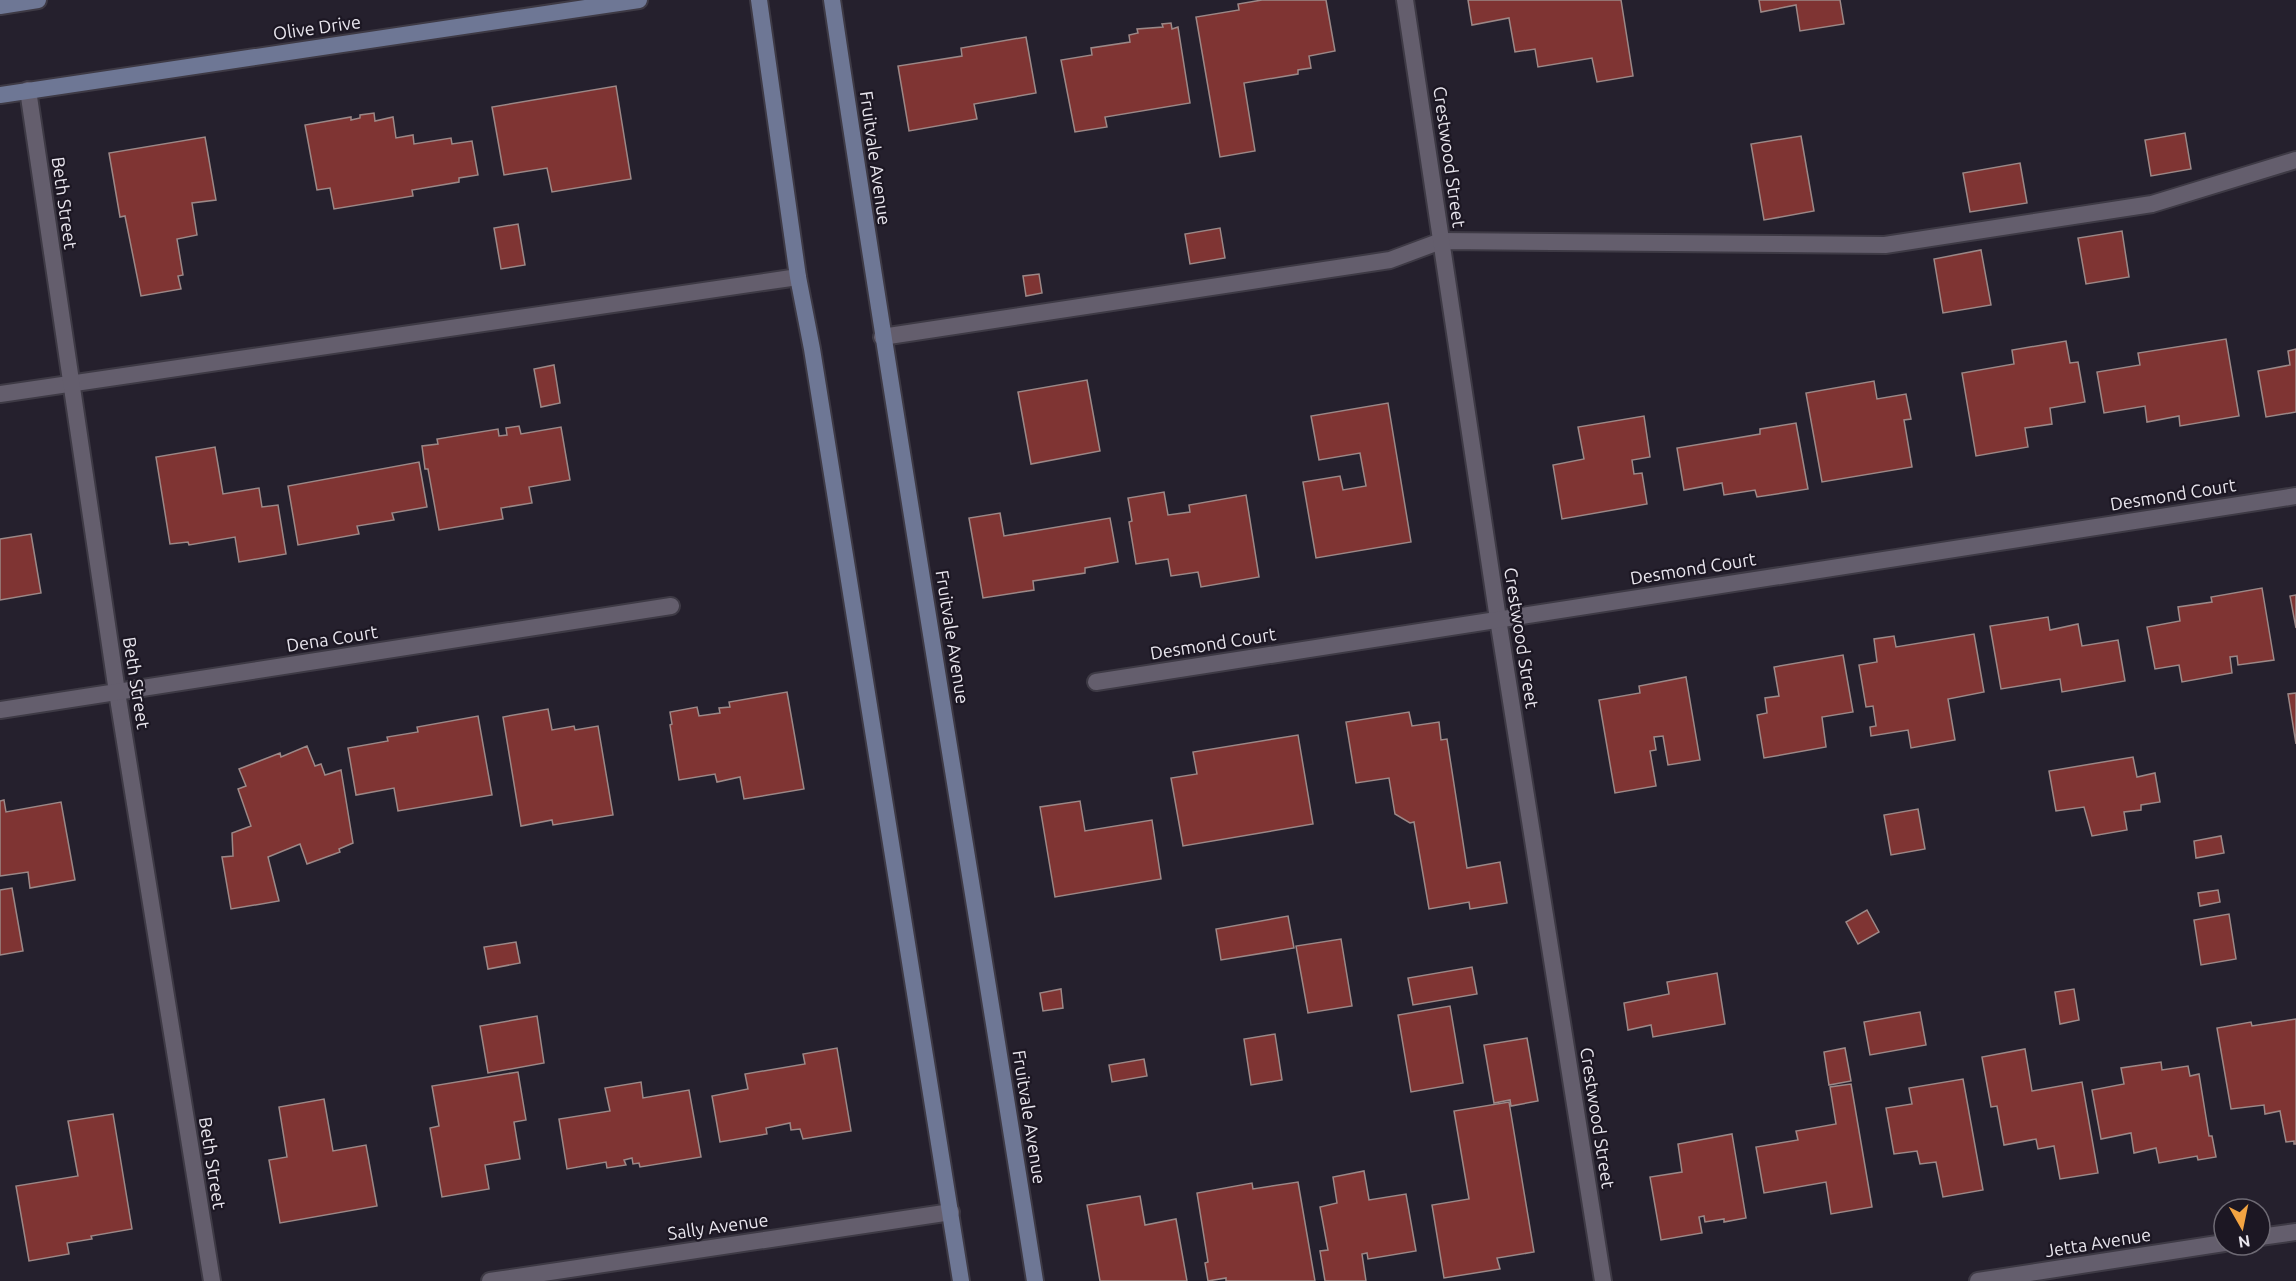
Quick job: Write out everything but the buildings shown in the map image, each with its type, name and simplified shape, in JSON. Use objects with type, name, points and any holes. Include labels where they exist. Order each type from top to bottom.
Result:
[{"type":"main road","points":[[0,6],[38,0]]},
{"type":"main road","name":"Olive Drive","points":[[0,94],[639,0]]},
{"type":"main road","points":[[759,0],[798,277],[816,372],[961,1281]]},
{"type":"main road","name":"Fruitvale Avenue","points":[[831,0],[882,337],[980,926],[1035,1281]]},
{"type":"street","name":"Crestwood Street","points":[[1406,0],[1498,619],[1603,1281]]},
{"type":"street","name":"Beth Street","points":[[28,90],[117,692],[212,1281]]},
{"type":"street","points":[[882,337],[1390,260],[1441,241],[1885,245],[2152,204],[2296,160]]},
{"type":"street","points":[[0,394],[798,277]]},
{"type":"street","name":"Desmond Court","points":[[1096,682],[2296,496]]},
{"type":"street","name":"Dena Court","points":[[0,710],[671,606]]},
{"type":"street","name":"Sally Avenue","points":[[490,1281],[951,1212]]},
{"type":"street","points":[[2272,1235],[2296,1232]]},
{"type":"street","name":"Jetta Avenue","points":[[1978,1281],[2212,1245]]}]
